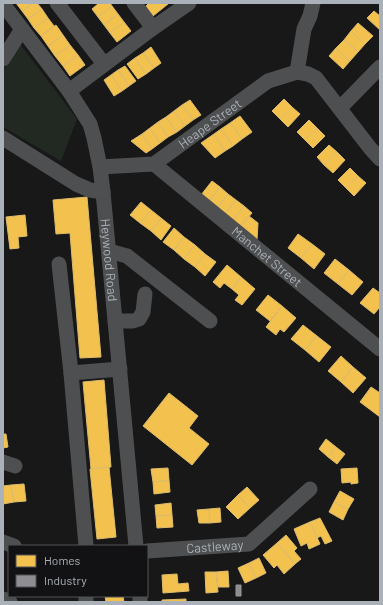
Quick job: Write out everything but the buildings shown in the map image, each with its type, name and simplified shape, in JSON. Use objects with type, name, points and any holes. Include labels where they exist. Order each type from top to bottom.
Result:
[{"type":"street","points":[[57,3],[104,64]]},
{"type":"street","points":[[134,3],[153,28]]},
{"type":"street","points":[[69,91],[189,3]]},
{"type":"street","points":[[313,3],[310,16],[304,29],[297,72],[308,74],[316,78],[380,159]]},
{"type":"street","name":"Heywood Road","points":[[3,4],[69,91],[90,124],[94,138],[103,192],[136,545]]},
{"type":"street","points":[[3,59],[22,30]]},
{"type":"street","points":[[340,108],[380,66]]},
{"type":"street","name":"Heape Street","points":[[154,164],[268,81],[297,72]]},
{"type":"street","points":[[3,138],[76,184],[90,190],[103,192]]},
{"type":"street","points":[[100,167],[154,164]]},
{"type":"street","name":"Manchet Street","points":[[154,164],[380,349]]},
{"type":"street","points":[[109,251],[127,256],[210,321]]},
{"type":"street","points":[[59,264],[71,373],[86,545]]},
{"type":"street","points":[[115,321],[133,321],[139,319],[143,312],[145,294]]},
{"type":"street","points":[[71,373],[120,369]]},
{"type":"street","name":"Castleway","points":[[148,551],[249,544],[310,489]]},
{"type":"street","points":[[3,600],[10,602]]},
{"type":"shaded area","points":[[20,44],[77,119],[61,161],[3,127],[3,70]]}]
